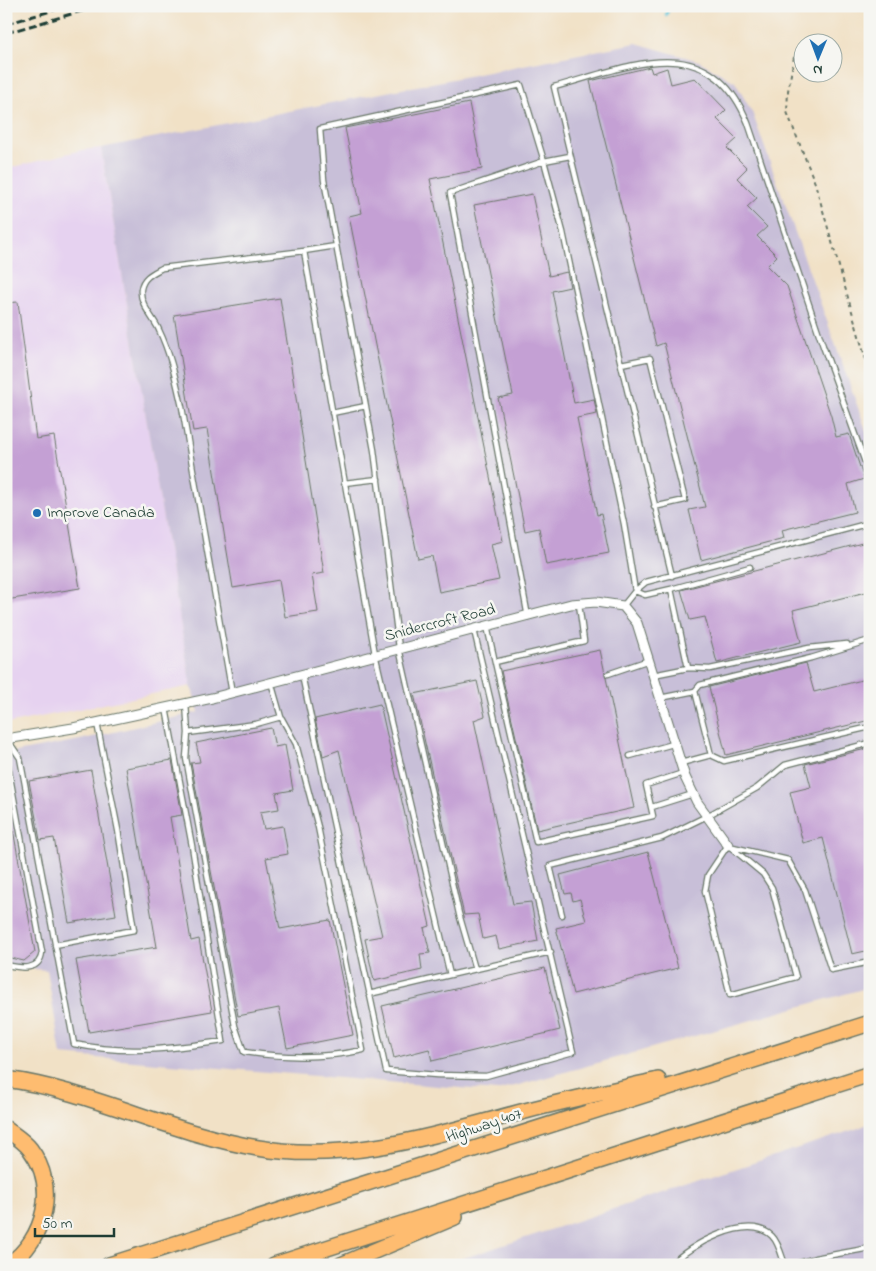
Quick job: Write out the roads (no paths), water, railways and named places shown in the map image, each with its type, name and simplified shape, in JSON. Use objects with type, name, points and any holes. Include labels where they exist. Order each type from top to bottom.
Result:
[{"type":"highway","name":"Highway 407","points":[[109,1265],[870,1023]]},
{"type":"highway","points":[[6,1079],[96,1100],[223,1140],[258,1148],[295,1153],[332,1153],[372,1149],[423,1139],[572,1099],[765,1056]]},
{"type":"highway","points":[[274,1265],[870,1074]]},
{"type":"highway","points":[[6,1129],[29,1148],[39,1164],[46,1198],[44,1215],[38,1230],[30,1243],[8,1265]]},
{"type":"highway","points":[[341,1265],[539,1181]]},
{"type":"street","name":"Snidercroft Road","points":[[7,742],[232,693],[474,628],[579,604],[609,603],[623,606]]},
{"type":"street","points":[[623,606],[638,623],[683,773],[693,794],[728,846]]},
{"type":"lane","points":[[672,576],[554,87],[654,60],[673,60],[694,65],[729,88],[739,101],[748,123],[823,346],[870,476]]},
{"type":"lane","points":[[475,969],[460,914],[399,648],[378,479],[324,180],[320,129],[521,85],[544,161],[565,242],[624,524],[635,591]]},
{"type":"lane","points":[[528,616],[450,193],[544,161],[570,156]]},
{"type":"lane","points":[[232,693],[182,408],[172,362],[159,329],[144,304],[141,289],[147,276],[162,268],[336,246]]},
{"type":"lane","points":[[304,251],[376,654],[450,975]]},
{"type":"lane","points":[[621,364],[650,358],[685,500],[654,507]]},
{"type":"lane","points":[[332,413],[366,406]]},
{"type":"lane","points":[[344,483],[378,479]]},
{"type":"lane","points":[[623,606],[635,591],[646,582],[870,523]]},
{"type":"lane","points":[[635,591],[646,595],[672,590],[750,567]]},
{"type":"lane","points":[[672,590],[688,668]]},
{"type":"lane","points":[[495,662],[584,641],[579,604]]},
{"type":"lane","points":[[487,626],[536,842],[653,816],[646,785],[683,773]]},
{"type":"lane","points":[[302,674],[386,1071],[486,1076],[573,1052],[474,628]]},
{"type":"lane","points":[[660,698],[695,691],[700,685],[811,658],[870,640]]},
{"type":"lane","points":[[654,675],[688,668],[710,669],[809,648],[858,643]]},
{"type":"lane","points":[[608,674],[649,660]]},
{"type":"lane","points":[[186,703],[188,733],[186,758],[235,1026],[244,1052],[296,1058],[332,1056],[363,1050],[318,827],[296,744],[281,717],[271,682]]},
{"type":"lane","points":[[695,691],[711,755]]},
{"type":"lane","points":[[7,742],[20,758],[74,1044],[107,1051],[170,1049],[222,1041],[192,846],[166,708]]},
{"type":"lane","points":[[188,733],[256,724],[281,717]]},
{"type":"lane","points":[[55,945],[134,930],[118,830],[97,723]]},
{"type":"lane","points":[[680,763],[711,755],[724,761],[870,727]]},
{"type":"lane","points":[[562,915],[550,866],[662,838],[757,788],[784,765],[870,743]]},
{"type":"lane","points":[[630,756],[673,744]]},
{"type":"lane","points":[[6,756],[42,952],[41,960],[36,966],[27,968],[6,964]]},
{"type":"lane","points":[[652,807],[693,794]]},
{"type":"lane","points":[[728,846],[763,874],[772,888],[796,977],[730,995],[705,891],[708,875],[728,846]]},
{"type":"lane","points":[[728,846],[788,860],[805,890],[830,970],[870,962]]},
{"type":"lane","points":[[369,994],[551,952]]},
{"type":"lane","points":[[671,1265],[677,1258],[720,1232],[746,1228],[763,1230],[774,1237],[785,1265]]},
{"type":"lane","points":[[792,1265],[815,1258],[870,1248]]},
{"type":"waterway","points":[[666,15],[670,6]]},
{"type":"railway","points":[[6,24],[68,6]]},
{"type":"railway","points":[[6,33],[99,6]]},
{"type":"place","name":"Improve Canada","points":[[37,513]]}]
